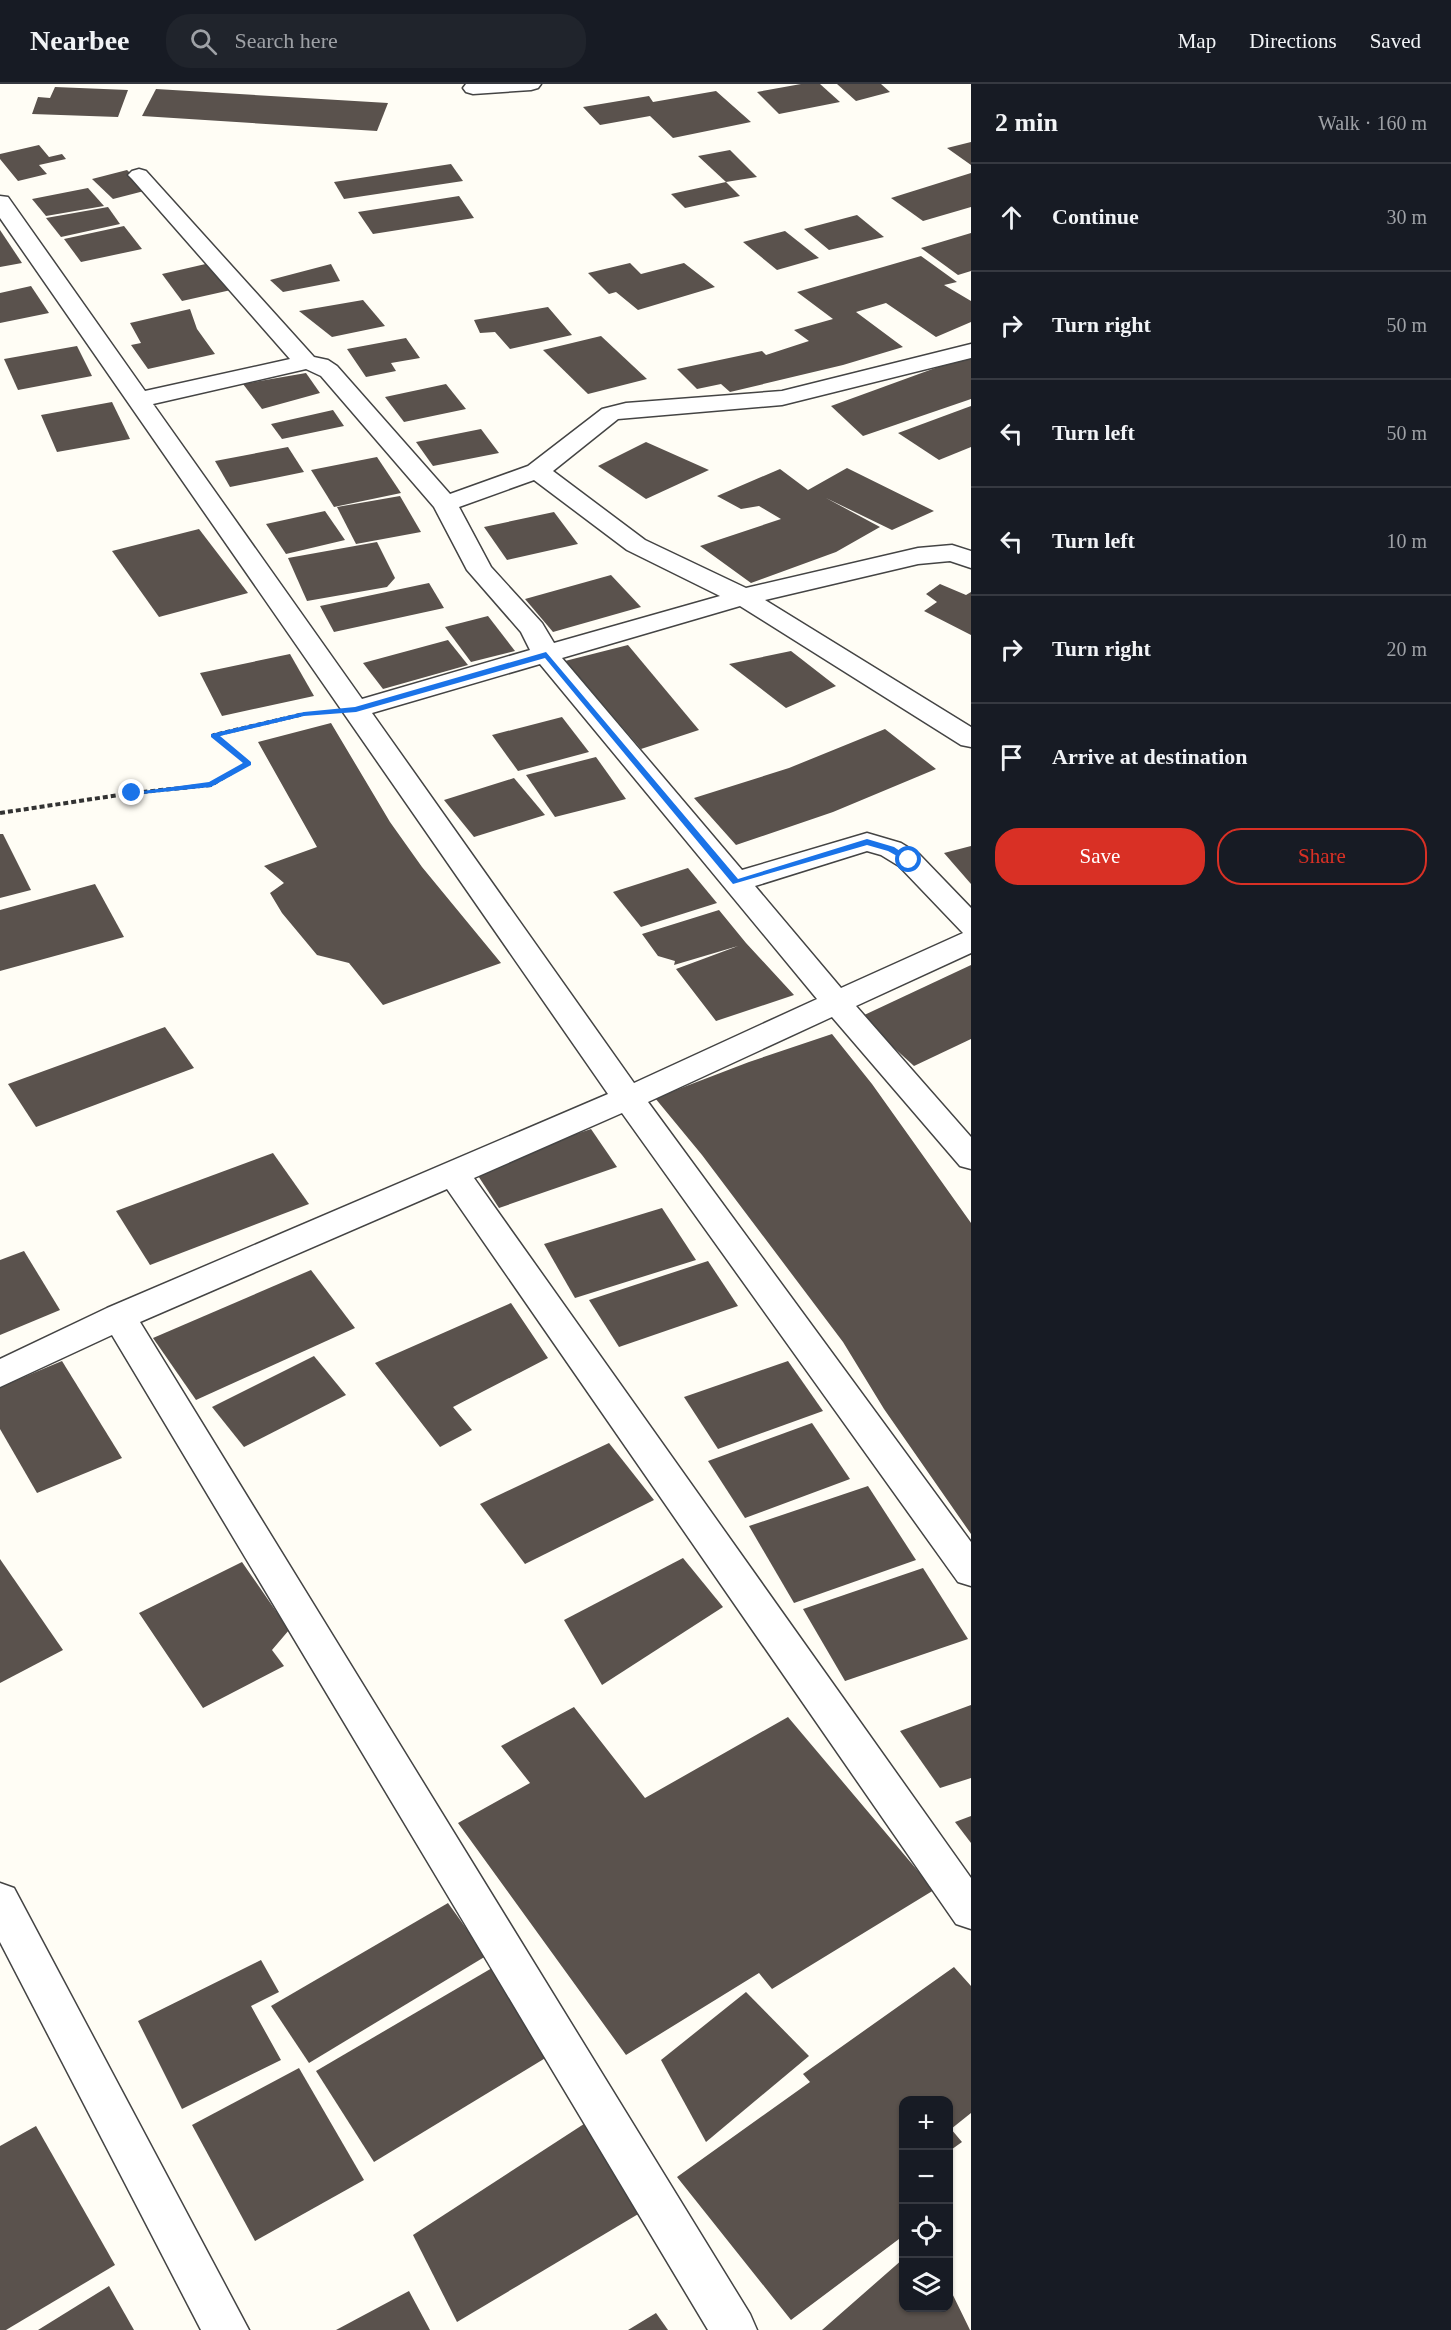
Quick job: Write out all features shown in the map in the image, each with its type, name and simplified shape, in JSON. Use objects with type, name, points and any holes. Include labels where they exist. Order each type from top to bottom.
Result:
[{"type":"street","points":[[473,87],[531,84]]},
{"type":"street","points":[[139,175],[306,362]]},
{"type":"street","points":[[0,202],[628,1098],[971,1571]]},
{"type":"street","points":[[445,504],[537,471],[610,414],[626,410],[782,398],[971,351]]},
{"type":"street","points":[[138,400],[306,362],[320,364],[329,371],[445,504],[480,570],[533,629],[546,655],[835,1001],[971,1158]]},
{"type":"street","points":[[537,471],[636,545],[743,597],[971,739]]},
{"type":"street","points":[[356,710],[743,597],[918,556],[952,553],[971,560]]},
{"type":"street","points":[[736,882],[867,842],[891,849],[909,860],[971,926]]},
{"type":"street","points":[[0,1374],[119,1317],[628,1098],[835,1001],[971,941]]},
{"type":"street","points":[[453,1173],[971,1911]]},
{"type":"street","points":[[119,1317],[734,2330]]},
{"type":"street","points":[[0,1901],[226,2330]]},
{"type":"path","points":[[0,813],[108,796],[211,785],[248,763],[214,735],[304,714],[356,710]]},
{"type":"building","points":[[801,84],[820,84],[840,102],[779,114],[757,92]]},
{"type":"building","points":[[837,84],[881,84],[890,92],[856,101]]},
{"type":"building","points":[[55,87],[128,90],[118,117],[32,114],[38,97],[50,98]]},
{"type":"building","points":[[156,89],[388,103],[377,131],[142,116]]},
{"type":"building","points":[[716,91],[751,122],[673,138],[650,116],[600,125],[583,107],[649,96],[653,102]]},
{"type":"building","points":[[971,142],[971,165],[947,148]]},
{"type":"building","points":[[39,145],[49,157],[62,154],[66,159],[39,165],[47,174],[18,181],[0,159],[0,154]]},
{"type":"building","points":[[730,150],[757,177],[726,182],[698,156]]},
{"type":"building","points":[[451,164],[463,181],[344,199],[334,182]]},
{"type":"building","points":[[127,170],[148,190],[113,199],[92,179]]},
{"type":"building","points":[[971,173],[971,207],[923,221],[891,198]]},
{"type":"building","points":[[726,182],[740,196],[685,208],[671,194]]},
{"type":"building","points":[[88,188],[104,206],[46,216],[32,199]]},
{"type":"building","points":[[459,196],[474,218],[373,234],[358,212]]},
{"type":"building","points":[[108,207],[120,224],[61,237],[46,218]]},
{"type":"building","points":[[857,215],[884,237],[829,250],[804,229]]},
{"type":"building","points":[[124,226],[142,249],[81,262],[64,239]]},
{"type":"building","points":[[0,230],[22,263],[0,267]]},
{"type":"building","points":[[785,231],[819,258],[777,270],[743,242]]},
{"type":"building","points":[[971,233],[971,271],[958,275],[921,248]]},
{"type":"building","points":[[921,256],[957,282],[944,285],[971,301],[971,322],[936,337],[886,303],[856,312],[903,347],[843,365],[730,392],[721,384],[697,389],[677,369],[762,351],[766,355],[809,341],[794,330],[833,319],[797,292]]},
{"type":"building","points":[[210,263],[231,290],[182,301],[162,274]]},
{"type":"building","points":[[630,263],[641,274],[684,263],[715,287],[638,310],[616,292],[609,294],[588,273]]},
{"type":"building","points":[[331,264],[340,281],[283,292],[270,280]]},
{"type":"building","points":[[31,286],[49,313],[0,323],[0,293]]},
{"type":"building","points":[[363,300],[385,326],[332,337],[299,311]]},
{"type":"building","points":[[548,307],[572,335],[510,349],[495,332],[480,333],[474,320]]},
{"type":"building","points":[[190,309],[197,329],[215,354],[148,369],[131,345],[141,343],[130,323]]},
{"type":"building","points":[[601,336],[647,379],[588,394],[543,350]]},
{"type":"building","points":[[406,338],[420,358],[391,363],[396,371],[366,377],[347,349]]},
{"type":"building","points":[[77,346],[92,376],[18,390],[4,359]]},
{"type":"building","points":[[971,355],[971,399],[863,436],[831,406]]},
{"type":"building","points":[[306,373],[320,393],[262,409],[243,384]]},
{"type":"building","points":[[446,384],[466,409],[404,422],[385,397]]},
{"type":"building","points":[[112,402],[130,439],[57,452],[41,415]]},
{"type":"building","points":[[971,406],[971,447],[939,460],[898,433]]},
{"type":"building","points":[[333,410],[344,426],[282,439],[271,424]]},
{"type":"building","points":[[481,429],[499,453],[433,466],[416,442]]},
{"type":"building","points":[[646,442],[709,470],[646,499],[598,466]]},
{"type":"building","points":[[288,447],[304,472],[230,487],[215,461]]},
{"type":"building","points":[[377,457],[401,493],[334,507],[311,470]]},
{"type":"building","points":[[847,468],[934,511],[892,530],[826,498],[880,527],[836,552],[751,583],[700,546],[781,519],[759,506],[741,509],[717,496],[780,469],[808,490]]},
{"type":"building","points":[[400,496],[421,532],[356,544],[337,507]]},
{"type":"building","points":[[325,511],[345,540],[286,554],[266,524]]},
{"type":"building","points":[[554,512],[578,544],[507,560],[484,527]]},
{"type":"building","points":[[199,529],[248,593],[159,617],[112,551]]},
{"type":"building","points":[[377,542],[395,578],[387,587],[307,601],[288,558]]},
{"type":"building","points":[[611,575],[641,607],[553,632],[525,599]]},
{"type":"building","points":[[429,583],[444,608],[334,632],[320,606]]},
{"type":"building","points":[[940,584],[966,595],[971,592],[971,635],[924,611],[937,602],[926,594]]},
{"type":"building","points":[[488,616],[515,651],[471,662],[445,627]]},
{"type":"building","points":[[448,640],[468,665],[383,689],[363,663]]},
{"type":"building","points":[[628,645],[699,730],[641,749],[565,661]]},
{"type":"building","points":[[791,651],[836,686],[786,708],[729,664]]},
{"type":"building","points":[[290,654],[314,696],[222,716],[200,673]]},
{"type":"building","points":[[562,717],[589,752],[518,771],[492,735]]},
{"type":"building","points":[[331,723],[390,822],[422,867],[501,963],[383,1005],[349,963],[317,955],[282,913],[270,893],[284,883],[264,866],[317,847],[258,742]]},
{"type":"building","points":[[885,729],[936,769],[833,812],[736,845],[694,798],[789,768]]},
{"type":"building","points":[[596,757],[626,799],[555,817],[526,775]]},
{"type":"building","points":[[514,778],[545,815],[474,837],[444,800]]},
{"type":"building","points":[[0,834],[3,834],[31,890],[0,898]]},
{"type":"building","points":[[971,846],[971,884],[944,853]]},
{"type":"building","points":[[688,868],[717,903],[641,927],[613,892]]},
{"type":"building","points":[[95,884],[124,937],[0,971],[0,910]]},
{"type":"building","points":[[719,910],[794,995],[716,1021],[676,969],[738,946],[674,965],[675,961],[658,956],[642,934]]},
{"type":"building","points":[[971,965],[971,1039],[914,1066],[860,1017]]},
{"type":"building","points":[[165,1027],[194,1068],[36,1127],[8,1084]]},
{"type":"building","points":[[832,1034],[872,1084],[971,1223],[971,1534],[884,1409],[843,1342],[702,1155],[655,1098],[749,1062]]},
{"type":"building","points":[[591,1129],[617,1167],[499,1208],[473,1168]]},
{"type":"building","points":[[273,1153],[309,1204],[150,1265],[116,1211]]},
{"type":"building","points":[[662,1208],[696,1260],[575,1298],[544,1244]]},
{"type":"building","points":[[24,1251],[60,1310],[0,1335],[0,1260]]},
{"type":"building","points":[[708,1261],[738,1306],[619,1347],[589,1300]]},
{"type":"building","points":[[311,1270],[355,1328],[196,1400],[153,1338]]},
{"type":"building","points":[[511,1303],[548,1358],[453,1407],[472,1430],[440,1447],[375,1363]]},
{"type":"building","points":[[314,1356],[346,1395],[244,1447],[212,1407]]},
{"type":"building","points":[[62,1361],[122,1458],[37,1493],[0,1429],[0,1387]]},
{"type":"building","points":[[788,1361],[823,1411],[718,1449],[684,1397]]},
{"type":"building","points":[[812,1423],[850,1479],[745,1518],[708,1461]]},
{"type":"building","points":[[609,1443],[654,1500],[525,1564],[480,1504]]},
{"type":"building","points":[[868,1486],[916,1560],[794,1603],[749,1526]]},
{"type":"building","points":[[683,1558],[723,1607],[602,1685],[564,1620]]},
{"type":"building","points":[[0,1559],[63,1650],[0,1683]]},
{"type":"building","points":[[242,1562],[289,1630],[272,1650],[284,1666],[203,1708],[139,1613]]},
{"type":"building","points":[[923,1568],[968,1639],[845,1681],[803,1609]]},
{"type":"building","points":[[971,1705],[971,1778],[940,1788],[900,1731]]},
{"type":"building","points":[[574,1707],[645,1798],[788,1717],[934,1890],[772,1989],[759,1973],[626,2055],[458,1823],[530,1783],[501,1746]]},
{"type":"building","points":[[971,1816],[971,1843],[955,1822]]},
{"type":"building","points":[[448,1903],[486,1956],[309,2063],[271,2006]]},
{"type":"building","points":[[261,1960],[279,1992],[251,2006],[281,2060],[182,2109],[138,2021]]},
{"type":"building","points":[[954,1967],[971,1986],[971,2113],[953,2127],[953,2096],[899,2096],[899,2239],[791,2320],[677,2177],[810,2082],[803,2074]]},
{"type":"building","points":[[492,1968],[552,2054],[374,2162],[316,2071]]},
{"type":"building","points":[[746,1992],[809,2056],[706,2142],[661,2060]]},
{"type":"building","points":[[299,2068],[364,2180],[255,2241],[192,2125]]},
{"type":"building","points":[[587,2122],[645,2210],[457,2322],[413,2235]]},
{"type":"building","points":[[36,2126],[115,2265],[6,2330],[0,2330],[0,2146]]},
{"type":"building","points":[[953,2131],[962,2142],[953,2148]]},
{"type":"building","points":[[899,2263],[899,2312],[953,2312],[953,2295],[970,2330],[822,2330]]},
{"type":"building","points":[[109,2286],[134,2330],[38,2330]]},
{"type":"building","points":[[409,2291],[430,2330],[336,2330]]},
{"type":"building","points":[[656,2313],[668,2330],[628,2330]]},
{"type":"route","points":[[132,793],[211,785],[248,763],[214,735],[304,714],[356,710],[546,655],[736,882],[867,842],[891,849],[909,860]]}]
